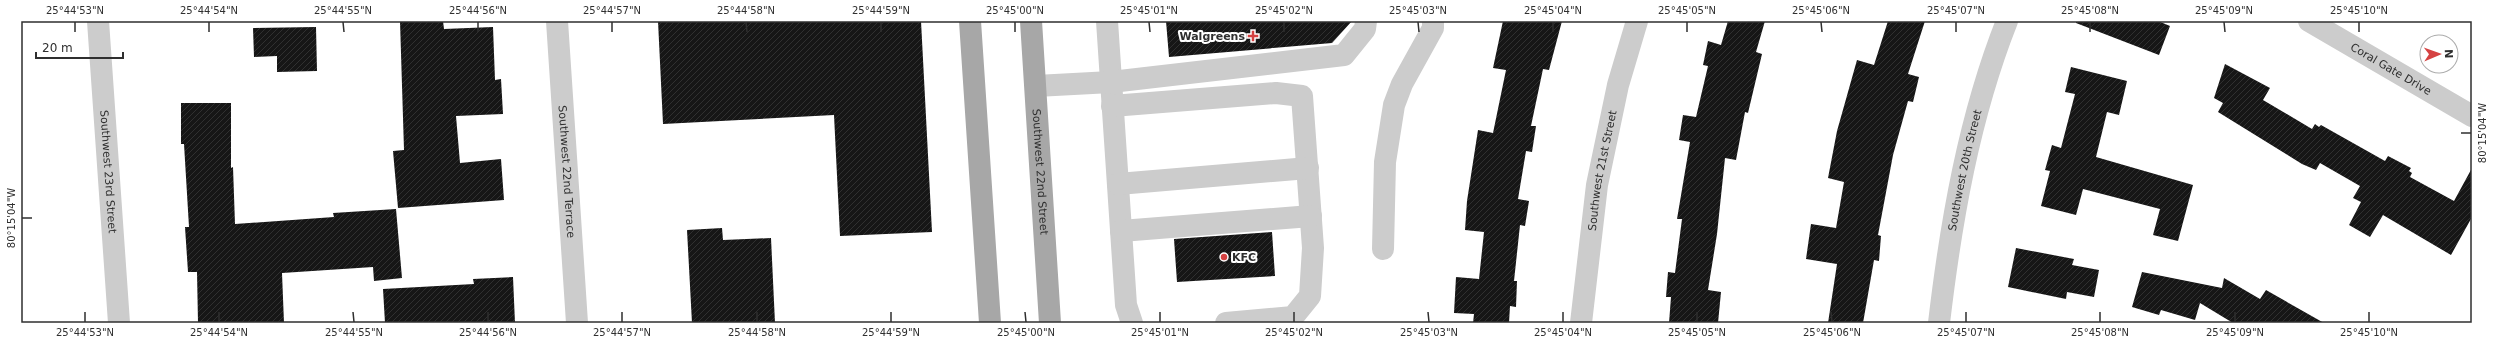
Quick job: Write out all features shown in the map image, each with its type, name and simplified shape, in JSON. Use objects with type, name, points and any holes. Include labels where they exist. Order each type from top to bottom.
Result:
[{"type":"main road","points":[[970,21],[990,323]]},
{"type":"main road","name":"Southwest 22nd Street","points":[[1031,21],[1050,323]]},
{"type":"street","name":"Southwest 23rd Street","points":[[98,21],[118,323]]},
{"type":"street","name":"Southwest 22nd Terrace","points":[[557,21],[577,323]]},
{"type":"street","points":[[1107,21],[1126,305],[1132,323]]},
{"type":"street","points":[[1036,86],[1111,82],[1344,55],[1365,29],[1366,21]]},
{"type":"street","points":[[1383,249],[1385,162],[1394,105],[1402,84],[1433,28],[1434,21]]},
{"type":"street","name":"Southwest 21st Street","points":[[1581,323],[1597,186],[1618,85],[1637,21]]},
{"type":"street","name":"Southwest 20th Street","points":[[1939,323],[1953,220],[1961,180],[1980,106],[2007,21]]},
{"type":"street","name":"Coral Gate Drive","points":[[2309,21],[2472,116]]},
{"type":"street","points":[[1112,106],[1276,93],[1302,96],[1313,248],[1310,296],[1293,317],[1226,323]]},
{"type":"street","points":[[1118,184],[1308,168]]},
{"type":"street","points":[[1121,231],[1311,216]]},
{"type":"building","points":[[400,21],[443,21],[444,29],[493,27],[495,80],[501,79],[503,114],[456,116],[460,163],[501,159],[504,200],[398,208],[393,151],[404,150]]},
{"type":"building","points":[[658,21],[921,21],[932,232],[840,236],[834,115],[663,124]]},
{"type":"building","name":"Walgreens","points":[[1166,21],[1352,21],[1332,43],[1169,57]]},
{"type":"building","points":[[1503,21],[1562,21],[1549,70],[1543,69],[1531,126],[1536,126],[1532,152],[1526,151],[1518,199],[1529,201],[1525,226],[1520,225],[1514,281],[1517,281],[1516,307],[1510,306],[1509,323],[1473,323],[1474,314],[1454,313],[1456,277],[1479,279],[1484,232],[1465,230],[1467,201],[1478,130],[1493,133],[1506,70],[1493,68]]},
{"type":"building","points":[[1728,21],[1765,21],[1756,52],[1762,54],[1748,113],[1745,112],[1736,160],[1725,158],[1717,234],[1708,290],[1721,292],[1718,323],[1669,323],[1671,297],[1666,297],[1668,272],[1675,273],[1682,219],[1677,219],[1690,142],[1679,140],[1683,115],[1696,117],[1708,66],[1703,65],[1708,41],[1721,45]]},
{"type":"building","points":[[1888,21],[1925,21],[1908,74],[1919,77],[1913,102],[1908,101],[1893,155],[1878,235],[1881,236],[1879,261],[1874,260],[1863,323],[1828,323],[1837,264],[1806,259],[1811,224],[1836,228],[1844,182],[1828,178],[1837,131],[1857,60],[1874,65]]},
{"type":"building","points":[[2076,21],[2158,21],[2170,26],[2159,55],[2076,23]]},
{"type":"building","points":[[316,27],[317,71],[277,72],[277,56],[254,57],[253,28]]},
{"type":"building","points":[[2225,64],[2270,88],[2263,100],[2312,129],[2315,124],[2319,127],[2321,125],[2385,161],[2388,156],[2411,168],[2409,171],[2412,173],[2410,177],[2454,201],[2472,168],[2472,217],[2451,255],[2383,215],[2370,237],[2349,225],[2361,202],[2353,198],[2360,186],[2320,163],[2316,170],[2302,164],[2218,112],[2223,103],[2214,98]]},
{"type":"building","points":[[2071,67],[2127,81],[2119,115],[2107,112],[2096,157],[2193,185],[2178,241],[2153,235],[2160,209],[2083,189],[2076,215],[2041,206],[2050,171],[2045,170],[2052,145],[2061,148],[2075,94],[2065,92]]},
{"type":"building","points":[[181,103],[231,103],[231,168],[233,167],[235,224],[334,217],[333,213],[396,209],[402,278],[374,281],[373,267],[282,273],[284,323],[198,323],[197,272],[188,272],[185,227],[189,227],[184,144],[181,144]]},
{"type":"building","points":[[722,228],[723,240],[771,238],[775,323],[692,323],[687,230]]},
{"type":"building","name":"KFC","points":[[1272,232],[1275,276],[1177,282],[1174,239]]},
{"type":"building","points":[[2016,248],[2074,259],[2072,265],[2099,270],[2094,297],[2067,292],[2066,299],[2008,287]]},
{"type":"building","points":[[2142,272],[2222,288],[2224,278],[2260,299],[2266,290],[2324,323],[2233,323],[2200,303],[2195,320],[2161,310],[2159,315],[2132,307]]},
{"type":"building","points":[[513,277],[515,323],[385,323],[383,289],[474,284],[473,279]]},
{"type":"place","name":"Walgreens","points":[[1253,36]]},
{"type":"place","name":"KFC","points":[[1224,257]]}]
